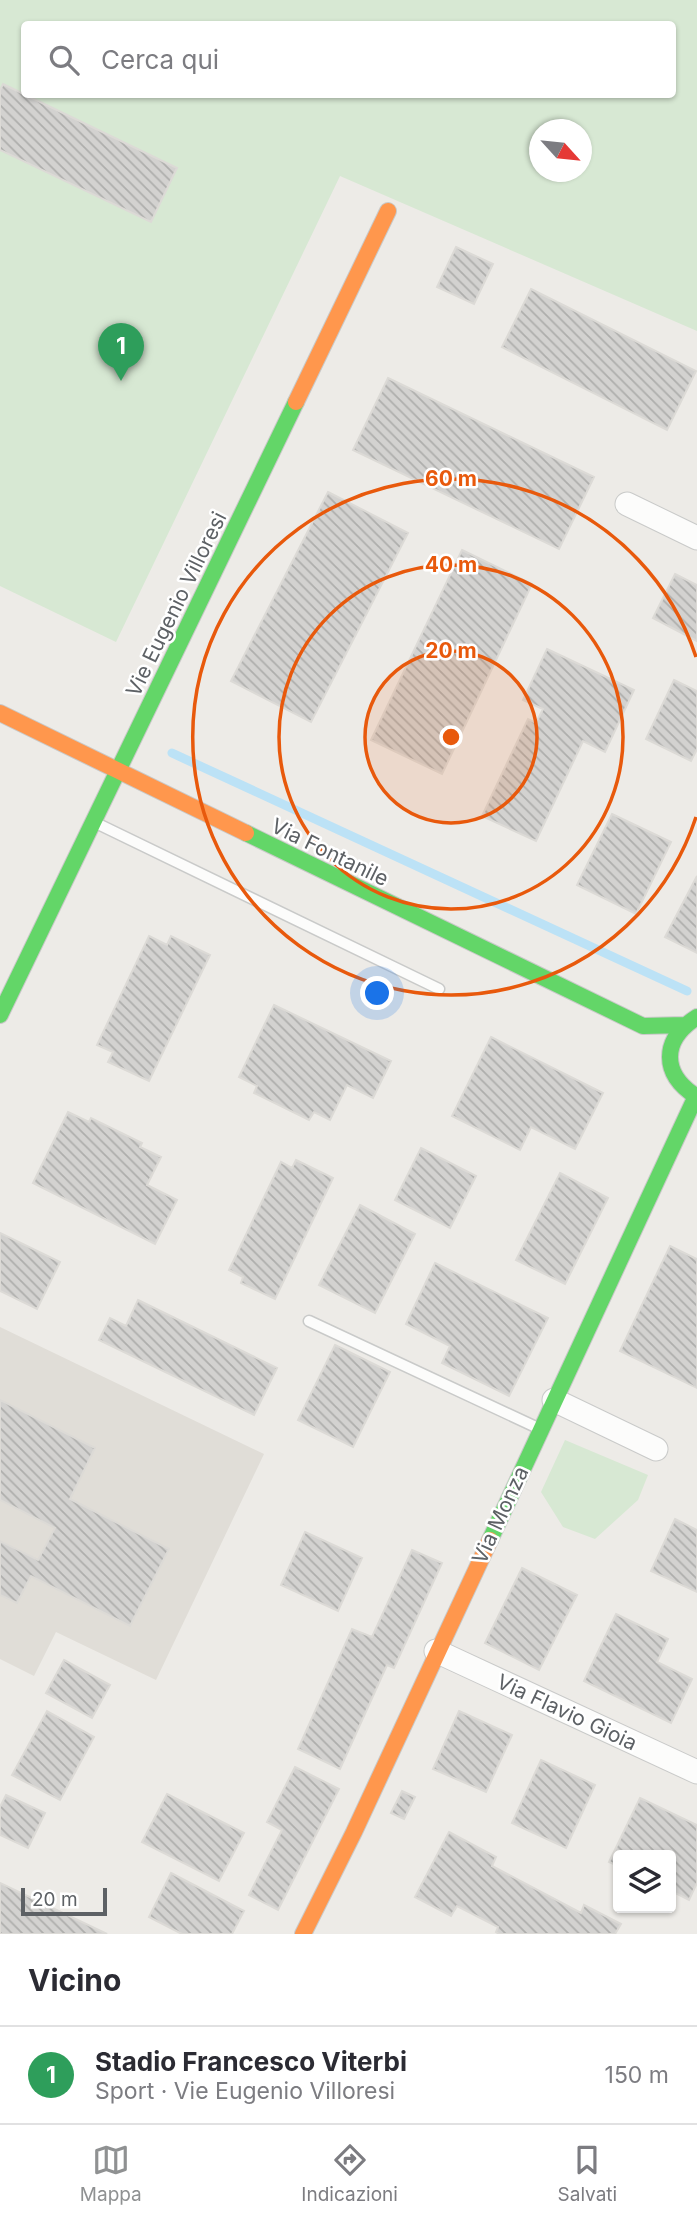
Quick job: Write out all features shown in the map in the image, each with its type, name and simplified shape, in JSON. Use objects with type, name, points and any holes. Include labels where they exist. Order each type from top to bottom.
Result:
[{"type":"street","name":"Vie Eugenio Villoresi","points":[[0,1015],[388,211]]},
{"type":"street","points":[[627,504],[697,538]]},
{"type":"street","name":"Via Fontanile","points":[[0,713],[643,1027],[670,1064],[679,1085],[696,1097]]},
{"type":"street","name":"Via Fontanile","points":[[643,1027],[691,1021]]},
{"type":"street","points":[[670,1064],[669,1051],[674,1038],[691,1021]]},
{"type":"street","name":"Via Monza","points":[[303,1934],[349,1842],[696,1097]]},
{"type":"street","points":[[554,1400],[656,1449]]},
{"type":"street","name":"Via Flavio Gioia","points":[[436,1651],[697,1772]]},
{"type":"lane","points":[[93,822],[439,989]]},
{"type":"lane","points":[[309,1321],[540,1429]]},
{"type":"shaded area","points":[[0,1327],[264,1454],[156,1680],[56,1632],[34,1676],[0,1659]]},
{"type":"green space","points":[[0,0],[697,0],[697,331],[340,176],[116,642],[0,586]]},
{"type":"green space","points":[[565,1440],[648,1475],[638,1500],[595,1539],[563,1527],[541,1492]]},
{"type":"building","points":[[3,84],[21,93],[21,98],[32,98],[177,168],[151,222],[0,150],[0,90]]},
{"type":"building","points":[[456,247],[493,264],[474,304],[437,287]]},
{"type":"building","points":[[531,289],[696,371],[667,430],[502,347]]},
{"type":"building","points":[[388,378],[594,477],[559,549],[353,450]]},
{"type":"building","points":[[328,492],[408,533],[311,722],[231,681]]},
{"type":"building","points":[[462,550],[532,584],[442,774],[371,740]]},
{"type":"building","points":[[675,574],[697,585],[697,641],[653,618]]},
{"type":"building","points":[[547,649],[634,690],[605,752],[583,741],[536,841],[482,816],[528,719],[536,723],[543,709],[523,700]]},
{"type":"building","points":[[674,680],[697,691],[697,749],[691,761],[646,739]]},
{"type":"building","points":[[612,814],[671,842],[636,914],[577,885]]},
{"type":"building","points":[[697,876],[697,953],[665,937]]},
{"type":"building","points":[[149,936],[167,945],[171,936],[210,955],[149,1081],[108,1062],[113,1052],[97,1045]]},
{"type":"building","points":[[274,1005],[391,1061],[373,1098],[347,1085],[330,1120],[314,1112],[309,1120],[254,1093],[257,1086],[239,1077]]},
{"type":"building","points":[[491,1037],[603,1093],[575,1149],[531,1127],[520,1150],[452,1116]]},
{"type":"building","points":[[68,1112],[89,1122],[91,1118],[142,1143],[140,1147],[161,1157],[147,1185],[177,1200],[155,1244],[33,1183]]},
{"type":"building","points":[[421,1148],[476,1176],[450,1228],[395,1200]]},
{"type":"building","points":[[296,1160],[333,1178],[275,1299],[241,1283],[243,1277],[229,1270],[281,1162],[292,1168]]},
{"type":"building","points":[[560,1173],[608,1198],[565,1284],[516,1260]]},
{"type":"building","points":[[360,1205],[415,1234],[375,1313],[319,1285]]},
{"type":"building","points":[[0,1233],[60,1262],[37,1309],[0,1291]]},
{"type":"building","points":[[670,1246],[697,1259],[697,1388],[620,1351]]},
{"type":"building","points":[[435,1263],[548,1318],[509,1396],[442,1363],[450,1346],[406,1324]]},
{"type":"building","points":[[138,1300],[277,1368],[254,1415],[99,1340],[110,1318],[126,1326]]},
{"type":"building","points":[[335,1345],[390,1372],[353,1447],[298,1420]]},
{"type":"building","points":[[0,1400],[95,1448],[70,1499],[169,1549],[130,1626],[31,1576],[17,1603],[0,1595],[0,1541],[38,1560],[55,1528],[0,1500]]},
{"type":"building","points":[[675,1519],[697,1530],[697,1592],[651,1571]]},
{"type":"building","points":[[305,1532],[362,1558],[338,1611],[281,1585]]},
{"type":"building","points":[[412,1550],[442,1563],[394,1668],[387,1665],[340,1769],[298,1749],[352,1629],[372,1637]]},
{"type":"building","points":[[522,1568],[577,1595],[539,1670],[485,1643]]},
{"type":"building","points":[[616,1614],[668,1639],[657,1662],[692,1679],[671,1723],[584,1681]]},
{"type":"building","points":[[64,1660],[110,1685],[92,1718],[46,1693]]},
{"type":"building","points":[[47,1711],[94,1737],[60,1800],[12,1775]]},
{"type":"building","points":[[459,1711],[512,1735],[486,1792],[433,1769]]},
{"type":"building","points":[[541,1760],[595,1785],[566,1848],[512,1823]]},
{"type":"building","points":[[295,1767],[339,1789],[278,1910],[249,1895],[282,1830],[267,1822]]},
{"type":"building","points":[[402,1791],[415,1797],[404,1819],[391,1813]]},
{"type":"building","points":[[167,1794],[244,1833],[219,1881],[142,1842]]},
{"type":"building","points":[[6,1795],[45,1813],[28,1848],[0,1835],[0,1807]]},
{"type":"building","points":[[640,1798],[697,1825],[697,1883],[689,1900],[676,1894],[676,1850],[615,1850]]},
{"type":"building","points":[[449,1832],[496,1857],[492,1866],[581,1913],[584,1905],[621,1924],[615,1934],[499,1934],[496,1932],[498,1927],[457,1906],[451,1916],[415,1897]]},
{"type":"building","points":[[171,1873],[244,1911],[232,1934],[182,1934],[149,1917]]},
{"type":"building","points":[[0,1883],[107,1934],[0,1934]]},
{"type":"waterway","points":[[172,753],[687,991]]},
{"type":"traffic: fast","points":[[0,1015],[296,402]]},
{"type":"traffic: fast","points":[[246,833],[643,1026],[685,1025]]},
{"type":"traffic: fast","points":[[697,1017],[677,1036],[670,1057],[677,1078],[697,1097]]},
{"type":"traffic: fast","points":[[490,1540],[696,1096]]},
{"type":"traffic: slow","points":[[296,402],[388,211]]},
{"type":"traffic: slow","points":[[0,713],[246,833]]},
{"type":"traffic: slow","points":[[303,1934],[354,1832],[490,1540]]},
{"type":"place","name":"Stadio Francesco Viterbi","points":[[121,381]]}]
